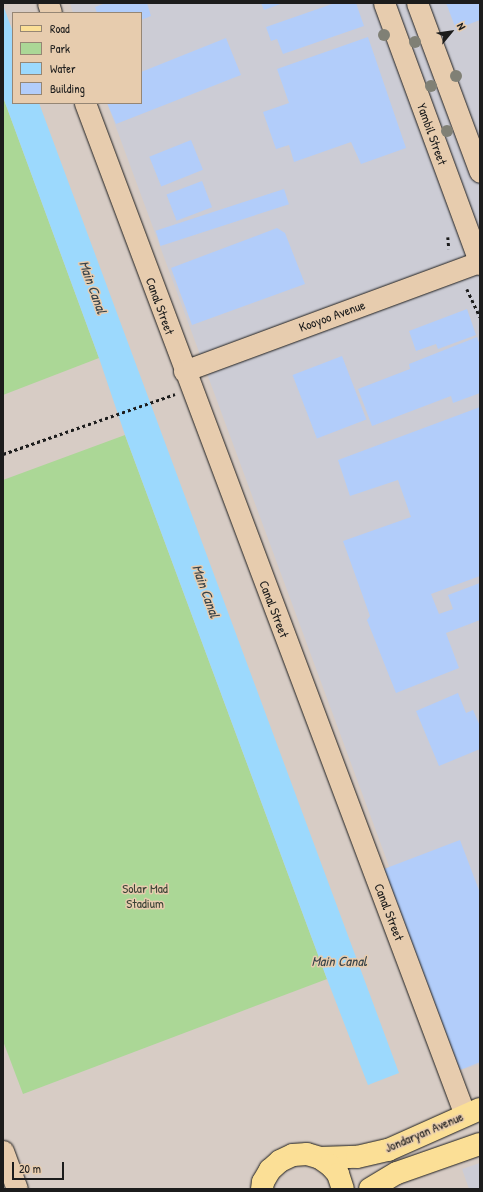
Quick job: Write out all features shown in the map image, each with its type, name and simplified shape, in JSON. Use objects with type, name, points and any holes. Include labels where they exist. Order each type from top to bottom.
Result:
[{"type":"main road","name":"Jondaryan Avenue","points":[[259,1187],[270,1170],[280,1161],[293,1155],[307,1154],[320,1158],[357,1157],[388,1150],[472,1112]]},
{"type":"main road","points":[[370,1189],[397,1173],[480,1144]]},
{"type":"main road","points":[[320,1158],[330,1165],[338,1174],[343,1189]]},
{"type":"street","name":"Yambil Street","points":[[384,3],[480,263]]},
{"type":"street","points":[[417,3],[480,172]]},
{"type":"street","name":"Canal Street","points":[[85,104],[184,371],[472,1112]]},
{"type":"street","name":"Kooyoo Avenue","points":[[184,371],[480,263]]},
{"type":"street","points":[[3,1151],[17,1189]]},
{"type":"path","points":[[468,289],[480,317]]},
{"type":"path","points":[[3,454],[160,399]]},
{"type":"shaded area","points":[[70,3],[480,3],[480,1064],[464,1069],[107,104],[142,104],[142,12],[73,12]]},
{"type":"shaded area","points":[[480,1163],[480,1189],[469,1189],[462,1169]]},
{"type":"green space","points":[[3,97],[99,358],[3,395]]},
{"type":"green space","name":"Solar Mad Stadium","points":[[125,435],[327,979],[23,1094],[3,1041],[3,480]]},
{"type":"water","name":"Main Canal","points":[[3,5],[12,29],[12,104],[39,104],[399,1073],[368,1085],[327,979],[125,435],[99,358],[3,97]]},
{"type":"building","points":[[106,3],[147,3],[151,16],[142,20],[142,12],[97,12],[95,7]]},
{"type":"building","points":[[261,3],[283,3],[264,10]]},
{"type":"building","points":[[335,3],[356,3],[364,26],[283,54],[277,39],[271,41],[266,27]]},
{"type":"building","points":[[446,3],[480,3],[480,20],[456,29]]},
{"type":"building","points":[[368,37],[406,148],[361,164],[351,142],[294,162],[289,145],[276,149],[263,112],[289,103],[277,69]]},
{"type":"building","points":[[226,38],[241,75],[116,124],[107,104],[142,104],[142,72]]},
{"type":"building","points":[[191,140],[203,170],[161,187],[149,157]]},
{"type":"building","points":[[202,181],[212,207],[177,221],[167,195]]},
{"type":"building","points":[[284,189],[289,204],[161,246],[156,231]]},
{"type":"building","points":[[277,228],[285,233],[305,284],[192,325],[171,268]]},
{"type":"building","points":[[467,309],[476,335],[438,349],[436,344],[416,351],[409,331]]},
{"type":"building","points":[[477,337],[480,345],[480,393],[453,403],[451,396],[372,426],[358,389],[410,369],[409,364]]},
{"type":"building","points":[[342,356],[366,419],[317,438],[293,375]]},
{"type":"building","points":[[480,407],[480,576],[431,594],[439,614],[453,609],[448,595],[480,583],[480,620],[446,633],[459,668],[396,693],[367,620],[370,616],[343,541],[411,517],[398,480],[350,496],[338,460]]},
{"type":"building","points":[[458,693],[466,713],[473,710],[480,726],[480,749],[439,766],[416,711]]},
{"type":"building","points":[[460,840],[480,893],[480,1062],[460,1070],[384,869]]}]
